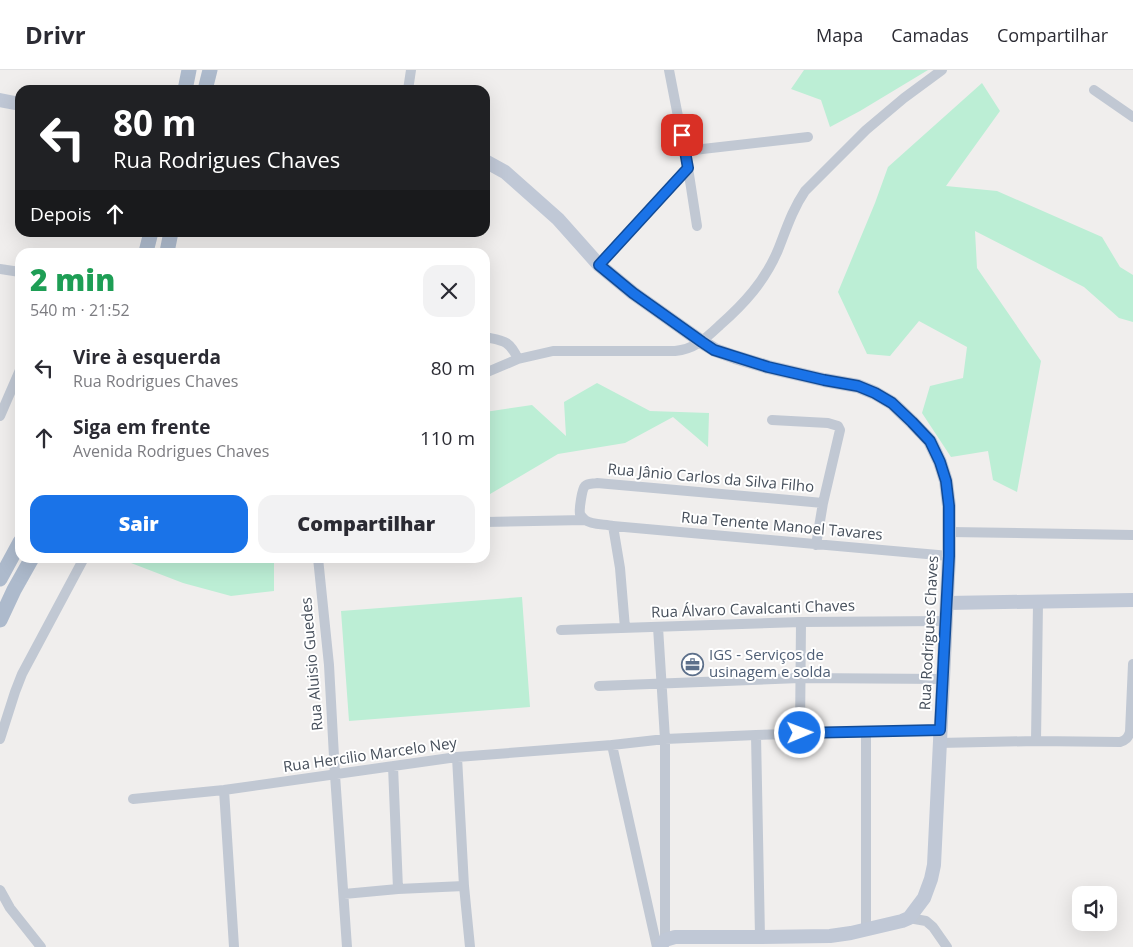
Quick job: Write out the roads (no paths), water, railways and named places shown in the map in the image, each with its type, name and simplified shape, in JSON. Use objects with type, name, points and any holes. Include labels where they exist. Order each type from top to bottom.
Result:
[{"type":"main road","points":[[185,85],[189,70]]},
{"type":"main road","points":[[206,85],[210,70]]},
{"type":"main road","points":[[0,579],[15,551]]},
{"type":"main road","points":[[0,620],[29,563]]},
{"type":"street","points":[[409,85],[411,70]]},
{"type":"street","points":[[669,70],[697,226]]},
{"type":"street","points":[[490,371],[518,359],[553,352],[674,351],[685,350],[702,342],[738,309],[764,277],[778,252],[788,224],[805,191],[866,130],[904,98],[942,70]]},
{"type":"street","points":[[1094,90],[1133,118]]},
{"type":"street","points":[[0,100],[15,103]]},
{"type":"street","points":[[685,151],[808,137]]},
{"type":"street","name":"Rua Rodrigues Chaves","points":[[490,164],[505,172],[558,219],[599,265],[633,293],[714,350],[768,367],[858,386],[875,393],[892,403],[930,441],[946,481],[949,506],[950,532],[947,603],[934,865],[932,879],[924,898],[909,918]]},
{"type":"street","points":[[599,265],[688,168]]},
{"type":"street","points":[[0,269],[15,271]]},
{"type":"street","points":[[490,338],[505,341],[513,348],[518,359]]},
{"type":"street","points":[[0,416],[15,382]]},
{"type":"street","points":[[772,420],[828,423],[838,426],[840,430],[823,503],[816,544]]},
{"type":"street","name":"Rua Jânio Carlos da Silva Filho","points":[[584,520],[580,514],[583,490],[585,486],[590,484],[823,503]]},
{"type":"street","points":[[490,522],[584,520]]},
{"type":"street","name":"Rua Tenente Manoel Tavares","points":[[584,520],[613,526],[949,556]]},
{"type":"street","points":[[613,526],[620,568],[625,628]]},
{"type":"street","points":[[950,532],[1133,535]]},
{"type":"street","points":[[0,739],[14,692],[22,674],[81,563]]},
{"type":"street","name":"Rua Aluisio Guedes","points":[[319,563],[330,665],[335,775],[347,947]]},
{"type":"street","points":[[947,603],[1133,600]]},
{"type":"street","points":[[1036,741],[1038,603]]},
{"type":"street","name":"Rua Álvaro Cavalcanti Chaves","points":[[561,630],[801,622],[945,621]]},
{"type":"street","points":[[800,733],[801,622]]},
{"type":"street","points":[[658,627],[665,739],[661,945]]},
{"type":"street","name":"Rua Hercilio Marcelo Ney","points":[[133,799],[224,790],[457,757],[665,739],[866,732],[1036,741],[1120,742],[1128,738],[1130,732],[1133,664]]},
{"type":"street","points":[[599,686],[800,678],[943,679]]},
{"type":"street","points":[[866,732],[866,929]]},
{"type":"street","points":[[756,735],[760,937]]},
{"type":"street","points":[[612,745],[661,945]]},
{"type":"street","points":[[457,757],[464,886],[470,947]]},
{"type":"street","points":[[393,766],[398,890]]},
{"type":"street","points":[[224,790],[234,947]]},
{"type":"street","points":[[344,894],[464,886]]},
{"type":"street","points":[[0,890],[10,908],[40,947]]},
{"type":"street","points":[[661,945],[675,937],[830,936],[850,933],[909,918],[926,921],[933,927],[947,947]]},
{"type":"place","name":"IGS - Serviços de usinagem e solda","points":[[693,664]]}]
